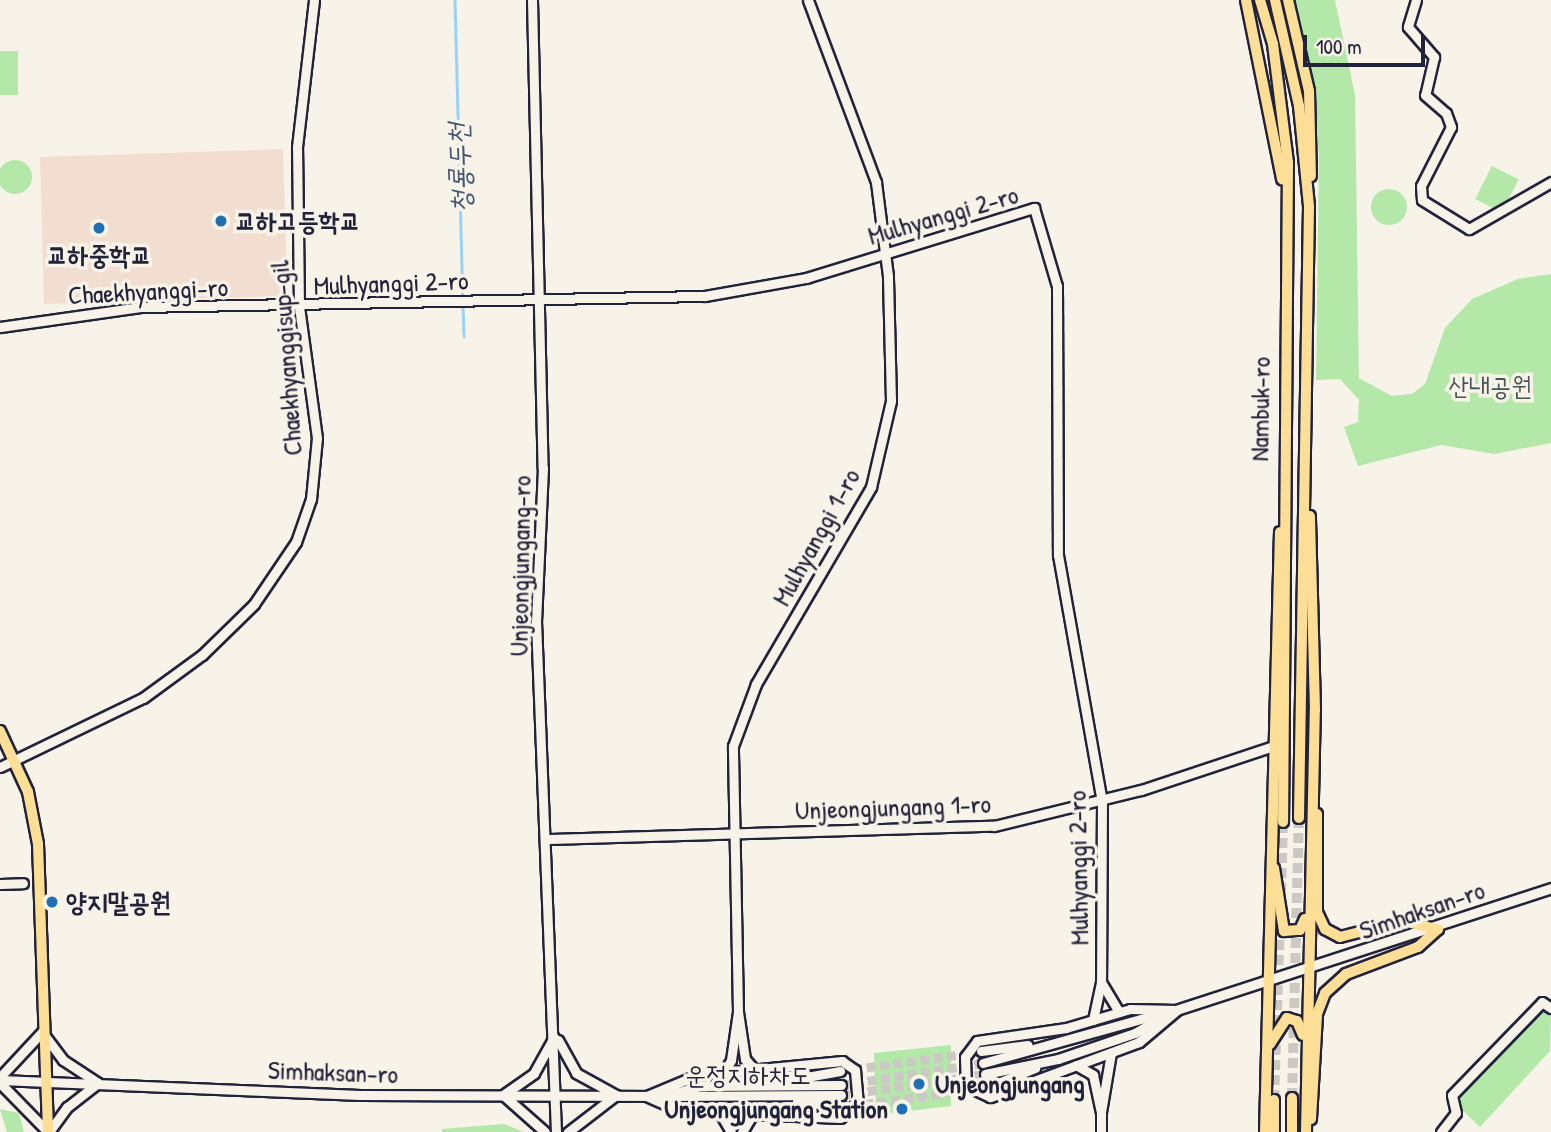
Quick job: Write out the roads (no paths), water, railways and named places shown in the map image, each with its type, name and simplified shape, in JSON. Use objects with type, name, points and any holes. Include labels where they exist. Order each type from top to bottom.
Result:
[{"type":"main road","points":[[1246,0],[1287,205]]},
{"type":"main road","name":"Nambuk-ro","points":[[1259,0],[1284,109],[1287,205],[1282,494],[1289,556],[1283,822]]},
{"type":"main road","name":"Nambuk-ro","points":[[1275,0],[1299,106],[1308,206],[1308,495],[1299,818]]},
{"type":"main road","points":[[1288,0],[1314,142],[1308,206]]},
{"type":"main road","points":[[1265,1132],[1269,844],[1282,494]]},
{"type":"main road","points":[[1308,495],[1312,751],[1320,923],[1340,937],[1402,921],[1438,929]]},
{"type":"main road","points":[[0,730],[16,759],[37,844],[42,1032],[48,1132]]},
{"type":"main road","points":[[1307,1132],[1305,971],[1312,751]]},
{"type":"main road","points":[[1269,844],[1284,931],[1300,930],[1307,914]]},
{"type":"main road","points":[[1307,1132],[1317,1013],[1325,993],[1346,974],[1418,947],[1438,929]]},
{"type":"main road","points":[[1268,1052],[1286,1018],[1297,1021],[1306,1041]]},
{"type":"main road","points":[[1292,1098],[1292,1132]]},
{"type":"main road","points":[[1274,1100],[1274,1132]]},
{"type":"street","name":"Chaekhyanggisup-gil","points":[[0,766],[143,698],[202,655],[254,604],[296,542],[311,499],[317,438],[299,307],[297,146],[314,0]]},
{"type":"street","name":"Unjeongjungang-ro","points":[[532,0],[543,468],[536,621],[555,1036],[556,1132]]},
{"type":"street","name":"Mulhyanggi 1-ro","points":[[738,1012],[730,767],[745,708],[880,464],[891,401],[886,253],[872,166],[808,0]]},
{"type":"street","points":[[1416,0],[1408,27],[1434,57],[1424,95],[1446,113],[1451,127],[1421,186],[1422,200],[1469,229],[1551,182]]},
{"type":"street","name":"Mulhyanggi 2-ro","points":[[299,307],[705,296],[806,278],[1034,208],[1057,286],[1058,555],[1101,801],[1101,982],[1093,1020]]},
{"type":"street","name":"Chaekhyanggi-ro","points":[[0,327],[140,307],[299,307]]},
{"type":"street","name":"Unjeongjungang 1-ro","points":[[546,839],[732,833],[946,831],[1034,819],[1101,801],[1273,746]]},
{"type":"street","points":[[0,884],[23,883]]},
{"type":"street","name":"Simhaksan-ro","points":[[1175,1010],[1438,929],[1551,888]]},
{"type":"street","points":[[1101,982],[1119,1013]]},
{"type":"street","points":[[1441,1132],[1457,1113],[1452,1094],[1542,1002],[1551,1008]]},
{"type":"street","points":[[1175,1010],[1139,1042],[990,1097],[966,1086],[965,1057],[977,1041],[1119,1013],[1175,1010]]},
{"type":"street","points":[[983,1063],[1175,1010]]},
{"type":"street","points":[[988,1087],[1058,1059],[1135,1033],[1175,1010]]},
{"type":"street","points":[[738,1012],[746,1059],[755,1070]]},
{"type":"street","points":[[723,1074],[731,1060],[738,1012]]},
{"type":"street","points":[[42,1032],[64,1060],[98,1083],[67,1107],[48,1132],[0,1080],[42,1032]]},
{"type":"street","points":[[545,1132],[503,1095],[534,1073],[555,1036]]},
{"type":"street","points":[[555,1036],[576,1073],[616,1095],[568,1132]]},
{"type":"street","points":[[981,1051],[1057,1042]]},
{"type":"street","points":[[1101,1132],[1101,1112],[1111,1053]]},
{"type":"street","points":[[985,1074],[1058,1059]]},
{"type":"street","points":[[842,1061],[855,1070],[858,1102],[840,1118],[680,1111],[647,1096],[697,1075],[842,1061]]},
{"type":"street","points":[[1076,1065],[1093,1075],[1101,1112]]},
{"type":"street","points":[[759,1086],[841,1071]]},
{"type":"street","name":"Simhaksan-ro","points":[[0,1080],[503,1095],[665,1096]]},
{"type":"street","name":"운정지하차도","points":[[699,1086],[841,1090],[771,1097],[665,1096],[699,1086]]},
{"type":"street","points":[[771,1097],[843,1107]]},
{"type":"street","points":[[720,1113],[731,1132]]},
{"type":"street","points":[[742,1132],[753,1114]]},
{"type":"waterway","name":"청룡두천","points":[[455,0],[463,298]]},
{"type":"waterway","name":"청룡두천","points":[[463,305],[464,336]]},
{"type":"tunnel","points":[[1292,1098],[1299,818]]},
{"type":"tunnel","points":[[1281,893],[1283,822]]},
{"type":"tunnel","points":[[1274,1100],[1280,919]]},
{"type":"tunnel","points":[[840,1071],[972,1053]]},
{"type":"tunnel","points":[[841,1085],[983,1063]]},
{"type":"tunnel","points":[[841,1095],[985,1074]]},
{"type":"tunnel","points":[[851,1106],[988,1087]]},
{"type":"place","name":"교하고등학교","points":[[221,221]]},
{"type":"place","name":"교하중학교","points":[[99,228]]},
{"type":"place","name":"양지말공원","points":[[52,902]]},
{"type":"place","name":"Unjeongjungang","points":[[919,1084]]},
{"type":"place","name":"Unjeongjungang Station","points":[[902,1109]]},
{"type":"park label","name":"산내공원","points":[[1490,386]]}]
